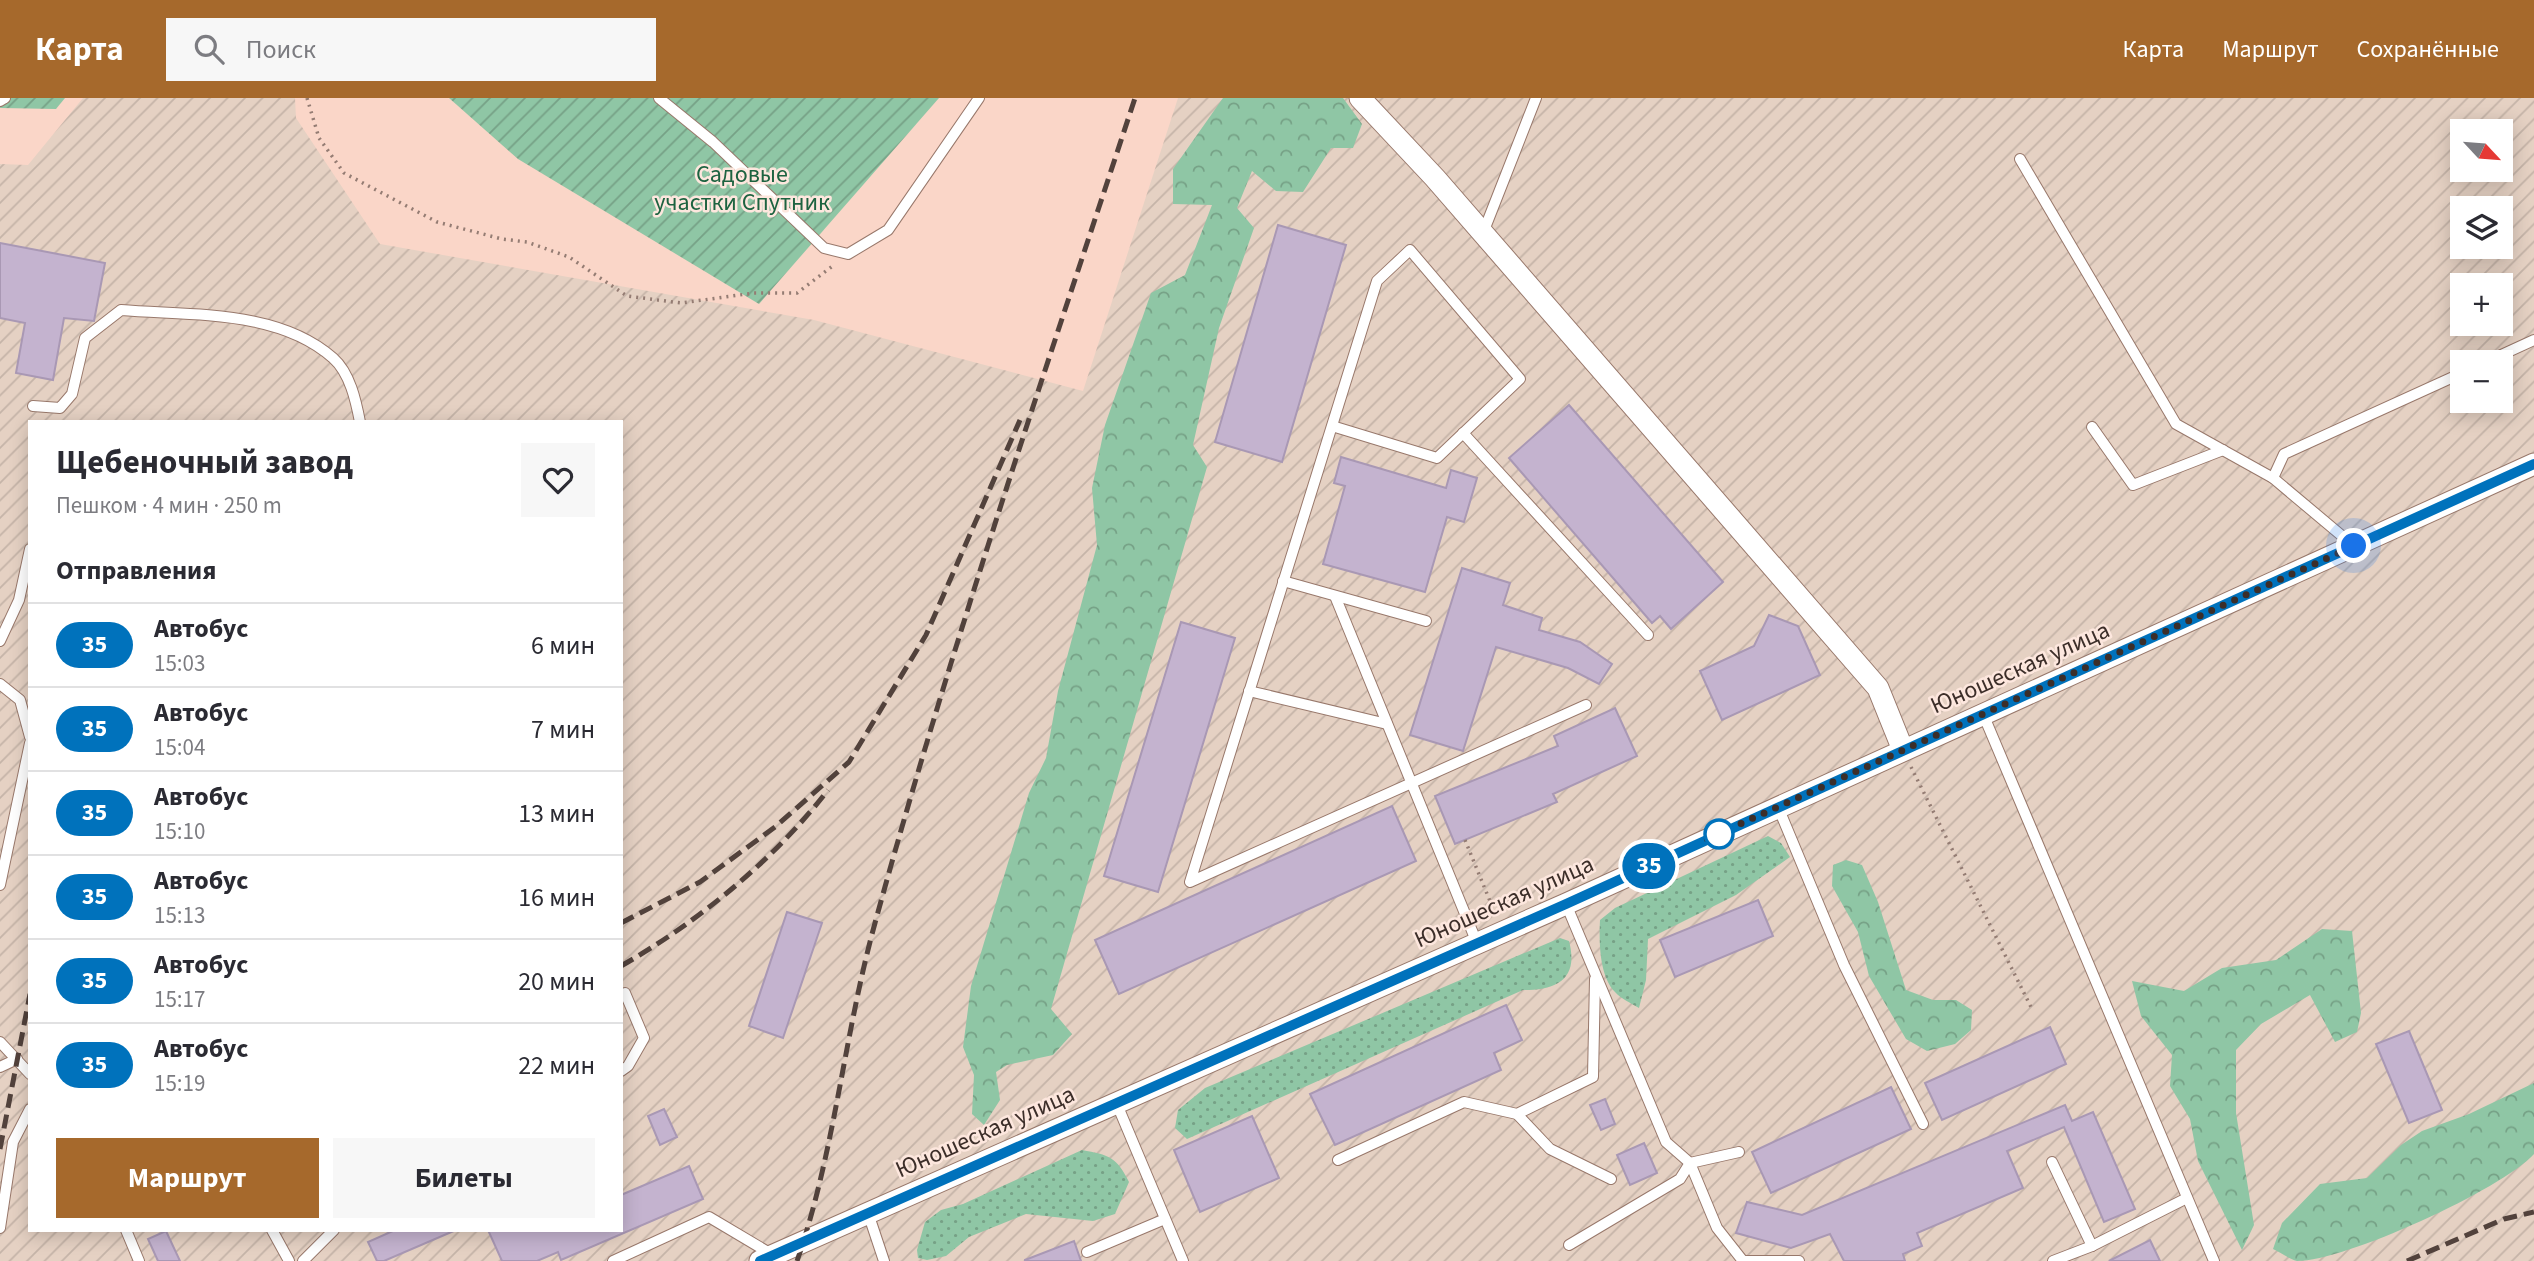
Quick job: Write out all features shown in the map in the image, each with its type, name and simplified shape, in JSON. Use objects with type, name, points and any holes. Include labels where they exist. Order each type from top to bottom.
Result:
[{"type":"street","points":[[1360,98],[1483,233],[1878,688],[1903,750]]},
{"type":"street","name":"Юношеская улица","points":[[766,1258],[1566,904],[2534,464]]},
{"type":"lane","points":[[0,101],[5,98]]},
{"type":"lane","points":[[659,98],[713,142],[824,248],[848,254],[888,230],[977,99]]},
{"type":"lane","points":[[1483,233],[1536,98]]},
{"type":"lane","points":[[2020,159],[2176,424],[2273,478],[2354,546]]},
{"type":"lane","points":[[1332,426],[1437,458],[1520,379],[1410,250],[1377,281],[1190,882],[1586,705]]},
{"type":"lane","points":[[33,406],[60,408],[72,394],[85,338],[121,310],[256,321],[301,336],[335,359],[354,393],[360,420]]},
{"type":"lane","points":[[2512,350],[2534,340]]},
{"type":"lane","points":[[2273,478],[2284,454],[2450,378]]},
{"type":"lane","points":[[2092,427],[2133,485],[2223,450]]},
{"type":"lane","points":[[1464,433],[1648,635]]},
{"type":"lane","points":[[0,641],[19,600],[28,558]]},
{"type":"lane","points":[[1283,581],[1426,621]]},
{"type":"lane","points":[[1335,596],[1477,943]]},
{"type":"lane","points":[[0,684],[20,700],[28,730]]},
{"type":"lane","points":[[1249,691],[1387,724]]},
{"type":"lane","points":[[1983,715],[2214,1261]]},
{"type":"lane","points":[[0,885],[28,752]]},
{"type":"lane","points":[[1778,807],[1844,965],[1923,1124]]},
{"type":"lane","points":[[1566,904],[1665,1142],[1690,1163],[1717,1228],[1742,1261],[1799,1261]]},
{"type":"lane","points":[[1517,1114],[1593,1077],[1595,973]]},
{"type":"lane","points":[[623,1069],[628,1066],[644,1038],[625,993]]},
{"type":"lane","points":[[0,1042],[28,1072]]},
{"type":"lane","points":[[0,1067],[17,1059]]},
{"type":"lane","points":[[1115,1102],[1183,1261]]},
{"type":"lane","points":[[1338,1160],[1464,1102],[1517,1114],[1550,1149],[1611,1179]]},
{"type":"lane","points":[[0,1228],[13,1142],[28,1113]]},
{"type":"lane","points":[[1569,1245],[1680,1179],[1690,1163],[1739,1152]]},
{"type":"lane","points":[[2052,1162],[2092,1245]]},
{"type":"lane","points":[[2053,1261],[2092,1245],[2187,1198]]},
{"type":"lane","points":[[868,1213],[884,1261]]},
{"type":"lane","points":[[613,1261],[709,1217],[766,1258]]},
{"type":"lane","points":[[1087,1252],[1165,1219]]},
{"type":"lane","points":[[127,1232],[139,1261]]},
{"type":"lane","points":[[273,1232],[289,1261]]},
{"type":"lane","points":[[303,1261],[332,1232]]},
{"type":"path","points":[[307,98],[319,138],[344,173],[438,222],[502,239],[527,242],[569,257],[627,296],[681,303],[754,293],[797,293],[848,254]]},
{"type":"path","points":[[1903,750],[2032,1009]]},
{"type":"path","points":[[1465,840],[1492,906]]},
{"type":"shaded area","points":[[83,98],[295,98],[296,118],[380,244],[814,320],[1083,391],[1178,98],[2534,98],[2534,1261],[0,1261],[0,164],[28,165]]},
{"type":"green space","points":[[0,98],[65,98],[56,109],[0,108]]},
{"type":"green space","name":"Садовые участки Спутник","points":[[449,98],[939,98],[759,304],[518,159]]},
{"type":"green space","points":[[1223,98],[1343,98],[1362,124],[1353,148],[1331,148],[1303,192],[1276,191],[1252,171],[1237,208],[1254,228],[1219,328],[1193,445],[1207,467],[1051,1009],[1072,1034],[1053,1055],[1007,1065],[996,1072],[1000,1100],[984,1125],[972,1114],[974,1075],[963,1047],[971,986],[1029,793],[1046,758],[1058,691],[1097,545],[1092,488],[1105,425],[1151,293],[1185,275],[1212,205],[1173,204],[1173,169]]},
{"type":"green space","points":[[1768,836],[1781,843],[1790,857],[1736,895],[1648,939],[1646,980],[1639,1008],[1617,994],[1603,968],[1600,920],[1615,908]]},
{"type":"green space","points":[[1846,860],[1862,865],[1878,902],[1906,990],[1933,1000],[1956,1000],[1972,1010],[1971,1030],[1955,1044],[1927,1051],[1906,1039],[1869,976],[1858,932],[1832,886],[1833,865]]},
{"type":"green space","points":[[2322,929],[2352,931],[2361,1013],[2357,1032],[2335,1042],[2310,995],[2261,1024],[2236,1050],[2236,1113],[2254,1225],[2242,1250],[2198,1161],[2190,1119],[2170,1086],[2172,1055],[2141,1016],[2132,981],[2184,991],[2222,968],[2276,960]]},
{"type":"green space","points":[[1560,938],[1569,941],[1571,965],[1568,973],[1555,985],[1523,990],[1187,1139],[1175,1128],[1178,1110],[1205,1088]]},
{"type":"green space","points":[[2534,1083],[2534,1154],[2490,1186],[2384,1237],[2320,1258],[2297,1261],[2273,1249],[2282,1223],[2320,1184],[2367,1178],[2401,1145],[2422,1131],[2469,1114]]},
{"type":"green space","points":[[1082,1150],[1111,1158],[1129,1182],[1115,1214],[1093,1221],[1026,1214],[969,1237],[946,1256],[927,1260],[918,1258],[917,1250],[925,1222],[941,1210],[963,1204]]},
{"type":"building","points":[[1278,225],[1346,245],[1282,462],[1215,442]]},
{"type":"building","points":[[0,243],[105,263],[94,321],[64,318],[53,380],[16,373],[25,323],[0,318]]},
{"type":"building","points":[[1569,405],[1723,582],[1671,629],[1660,616],[1652,623],[1509,458]]},
{"type":"building","points":[[1341,457],[1446,488],[1451,470],[1477,478],[1464,522],[1447,517],[1425,592],[1323,564],[1345,486],[1334,483]]},
{"type":"building","points":[[1462,568],[1510,583],[1503,605],[1542,618],[1539,630],[1580,642],[1612,664],[1599,684],[1568,668],[1496,647],[1463,751],[1410,735]]},
{"type":"building","points":[[1769,615],[1798,626],[1820,675],[1722,720],[1700,671],[1754,646]]},
{"type":"building","points":[[1181,622],[1235,638],[1158,892],[1104,876]]},
{"type":"building","points":[[1615,708],[1637,756],[1553,794],[1557,802],[1455,844],[1435,796],[1558,746],[1554,736]]},
{"type":"building","points":[[1392,806],[1416,861],[1119,994],[1095,940]]},
{"type":"building","points":[[1758,900],[1773,936],[1675,977],[1660,940]]},
{"type":"building","points":[[787,912],[822,923],[783,1038],[749,1026]]},
{"type":"building","points":[[1506,1005],[1522,1040],[1494,1053],[1501,1070],[1335,1145],[1310,1094]]},
{"type":"building","points":[[2050,1027],[2066,1064],[1942,1120],[1925,1083]]},
{"type":"building","points":[[2409,1031],[2442,1110],[2409,1123],[2376,1044]]},
{"type":"building","points":[[1891,1087],[1911,1129],[1771,1193],[1752,1152]]},
{"type":"building","points":[[1605,1099],[1615,1124],[1601,1130],[1590,1105]]},
{"type":"building","points":[[2065,1105],[2072,1121],[2093,1112],[2135,1209],[2104,1222],[2064,1127],[2007,1151],[2023,1188],[1917,1233],[1922,1246],[1903,1254],[1905,1261],[1844,1261],[1830,1234],[1791,1248],[1736,1233],[1747,1202],[1802,1215]]},
{"type":"building","points":[[664,1109],[677,1137],[660,1145],[648,1116]]},
{"type":"building","points":[[1252,1116],[1279,1178],[1200,1212],[1174,1150]]},
{"type":"building","points":[[1644,1143],[1657,1173],[1630,1185],[1617,1155]]},
{"type":"building","points":[[689,1166],[703,1199],[561,1260],[558,1252],[537,1261],[502,1261],[489,1232],[623,1232],[623,1194]]},
{"type":"building","points":[[166,1232],[180,1261],[158,1261],[148,1239]]},
{"type":"building","points":[[390,1232],[451,1232],[384,1261],[377,1261],[368,1242]]},
{"type":"building","points":[[2150,1240],[2160,1261],[2109,1261]]},
{"type":"building","points":[[1074,1241],[1081,1261],[1025,1261],[1025,1260]]},
{"type":"railway","points":[[797,1261],[821,1178],[864,965],[904,819],[1000,509],[1135,98]]},
{"type":"railway","points":[[623,922],[700,882],[775,827],[849,762],[926,635],[1020,420]]},
{"type":"railway","points":[[623,965],[678,930],[733,888],[784,841],[828,790]]},
{"type":"railway","points":[[0,1149],[28,1004]]},
{"type":"railway","points":[[2407,1261],[2504,1219],[2534,1212]]},
{"type":"bus line","name":"35","points":[[760,1261],[1566,904],[2534,464]]},
{"type":"route","points":[[1719,834],[1707,839],[2354,546]]}]
